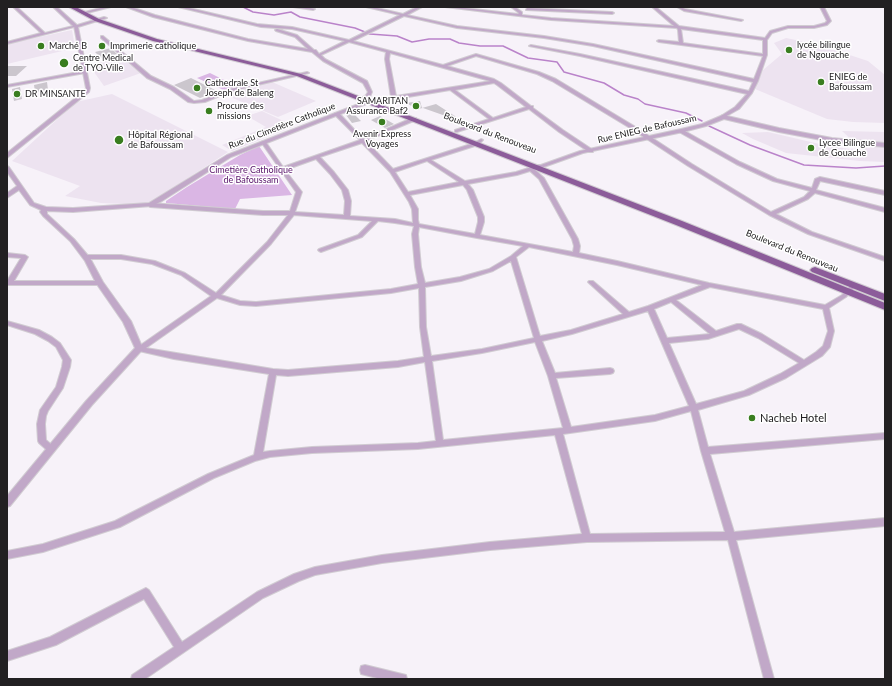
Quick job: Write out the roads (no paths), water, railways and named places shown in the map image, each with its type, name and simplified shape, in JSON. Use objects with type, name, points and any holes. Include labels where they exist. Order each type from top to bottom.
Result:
[{"type":"highway","name":"Boulevard du Renouveau","points":[[72,7],[158,39],[303,74],[414,119],[478,142],[712,233],[851,289],[885,307]]},
{"type":"highway","name":"Boulevard du Renouveau","points":[[366,99],[380,100],[457,131],[478,142]]},
{"type":"highway","name":"Boulevard du Renouveau","points":[[851,289],[885,298]]},
{"type":"street","points":[[15,7],[44,34]]},
{"type":"street","points":[[7,156],[86,92],[88,88],[76,26],[55,7]]},
{"type":"street","points":[[85,11],[109,7]]},
{"type":"street","points":[[128,7],[154,16],[241,38],[317,53],[350,41],[420,7]]},
{"type":"street","points":[[180,7],[258,25],[296,36],[338,69],[365,82],[370,90],[366,99]]},
{"type":"street","points":[[295,7],[313,9]]},
{"type":"street","points":[[368,7],[457,26],[593,45],[756,81]]},
{"type":"street","points":[[447,7],[520,14],[551,19],[678,27],[766,39],[771,32],[779,29],[814,27],[826,24],[829,21],[822,7]]},
{"type":"street","points":[[513,7],[520,14]]},
{"type":"street","points":[[654,7],[678,27],[680,30],[681,43]]},
{"type":"street","points":[[679,7],[684,10],[741,20]]},
{"type":"street","points":[[520,14],[528,8],[612,12]]},
{"type":"street","points":[[7,43],[101,19]]},
{"type":"street","points":[[258,25],[292,28],[350,41],[444,66],[496,82],[561,131],[591,151]]},
{"type":"street","points":[[102,37],[149,77],[172,88],[190,101],[200,101],[231,90],[303,74]]},
{"type":"street","name":"Rue ENIEG de Bafoussam","points":[[538,166],[591,151],[704,125],[723,116],[737,108],[750,93],[765,55],[766,39]]},
{"type":"street","points":[[659,41],[765,55]]},
{"type":"street","points":[[531,46],[580,55],[750,93]]},
{"type":"street","points":[[388,52],[387,59],[394,99]]},
{"type":"street","points":[[444,66],[476,55],[538,73],[554,80],[650,138],[703,174],[771,214],[810,233],[884,256]]},
{"type":"street","points":[[7,86],[84,72]]},
{"type":"street","points":[[380,100],[496,82]]},
{"type":"street","points":[[451,89],[492,119]]},
{"type":"street","name":"Rue du Cimetière Catholique","points":[[7,168],[32,204],[45,209],[73,210],[150,205],[229,156],[337,114],[366,99]]},
{"type":"street","points":[[457,131],[531,107]]},
{"type":"street","points":[[337,114],[392,172],[415,209],[415,220],[417,225],[415,234],[422,286],[423,327],[440,444]]},
{"type":"street","points":[[723,116],[779,130],[832,140],[885,145]]},
{"type":"street","points":[[282,169],[362,141],[414,119]]},
{"type":"street","points":[[681,131],[758,173],[775,180],[813,192],[885,210]]},
{"type":"street","points":[[7,503],[89,403],[139,349],[216,296],[269,243],[292,213],[299,194],[263,142]]},
{"type":"street","points":[[392,172],[478,142]]},
{"type":"street","points":[[317,157],[345,190],[348,201],[347,218]]},
{"type":"street","points":[[428,160],[464,183],[472,195],[480,214],[481,222],[477,236]]},
{"type":"street","points":[[406,194],[464,183],[538,166],[541,178],[576,239],[576,254]]},
{"type":"street","points":[[771,214],[806,198],[813,192],[817,180],[822,179],[885,193]]},
{"type":"street","points":[[7,196],[20,187]]},
{"type":"street","points":[[150,205],[263,213],[292,213],[417,225],[576,254],[708,285],[826,307],[851,289]]},
{"type":"street","points":[[45,209],[43,212],[45,215],[72,240],[86,257],[100,283],[127,321],[139,349]]},
{"type":"street","points":[[321,250],[360,236],[376,220]]},
{"type":"street","points":[[86,257],[121,257],[152,262],[183,274],[216,296],[240,303],[274,303],[383,292],[454,281],[482,273],[513,257],[528,245]]},
{"type":"street","points":[[7,255],[25,257],[9,283]]},
{"type":"street","points":[[513,257],[538,340],[552,376],[568,430]]},
{"type":"street","points":[[591,282],[628,315]]},
{"type":"street","points":[[9,283],[100,283]]},
{"type":"street","points":[[139,349],[273,372],[300,372],[427,360],[538,340],[593,327],[672,300],[708,285]]},
{"type":"street","points":[[672,300],[715,334]]},
{"type":"street","points":[[7,555],[43,548],[117,524],[211,476],[258,457],[288,452],[418,446],[558,432],[649,419],[746,393],[783,376],[819,354],[826,347],[829,339],[830,322],[826,307]]},
{"type":"street","points":[[650,308],[694,408],[705,451],[731,536],[769,679]]},
{"type":"street","points":[[7,323],[37,332],[50,339],[58,344],[67,360],[59,388],[44,410],[40,424],[42,441],[51,449]]},
{"type":"street","points":[[664,341],[688,340],[715,334],[735,326],[743,327],[804,363]]},
{"type":"street","points":[[552,376],[610,371]]},
{"type":"street","points":[[258,457],[273,372]]},
{"type":"street","points":[[558,432],[587,538]]},
{"type":"street","points":[[705,451],[885,436]]},
{"type":"street","points":[[136,679],[260,595],[297,577],[315,571],[382,559],[468,548],[587,538],[769,534],[885,522]]},
{"type":"street","points":[[7,656],[52,641],[146,593],[181,649]]},
{"type":"street","points":[[365,670],[402,679]]},
{"type":"waterway","points":[[243,7],[253,12],[274,15],[291,12],[300,17],[355,28],[370,34],[397,36],[412,42],[429,39],[450,39],[459,43],[480,46],[503,46],[528,58],[557,62],[564,72],[604,83],[624,95],[638,99],[645,104],[686,113],[702,121]]},
{"type":"waterway","points":[[709,126],[750,145],[804,165],[856,168],[885,166]]},
{"type":"place","name":"Marché B","points":[[41,46]]},
{"type":"place","name":"Imprimerie catholique","points":[[102,46]]},
{"type":"place","name":"lycée bilingue de Ngouache","points":[[789,50]]},
{"type":"place","name":"Centre Medical de TYO-Ville","points":[[64,63]]},
{"type":"place","name":"ENIEG de Bafoussam","points":[[821,82]]},
{"type":"place","name":"Cathedrale St Joseph de Baleng","points":[[197,88]]},
{"type":"place","name":"DR MINSANTE","points":[[17,94]]},
{"type":"place","name":"SAMARITAN Assurance Baf2","points":[[416,106]]},
{"type":"place","name":"Procure des missions","points":[[209,111]]},
{"type":"place","name":"Avenir Express Voyages","points":[[382,122]]},
{"type":"place","name":"Hôpital Régional de Bafoussam","points":[[119,140]]},
{"type":"place","name":"Lycee Bilingue de Gouache","points":[[811,148]]},
{"type":"place","name":"Nacheb Hotel","points":[[752,418]]},
{"type":"park label","name":"Cimetière Catholique de Bafoussam","points":[[251,176]]}]
